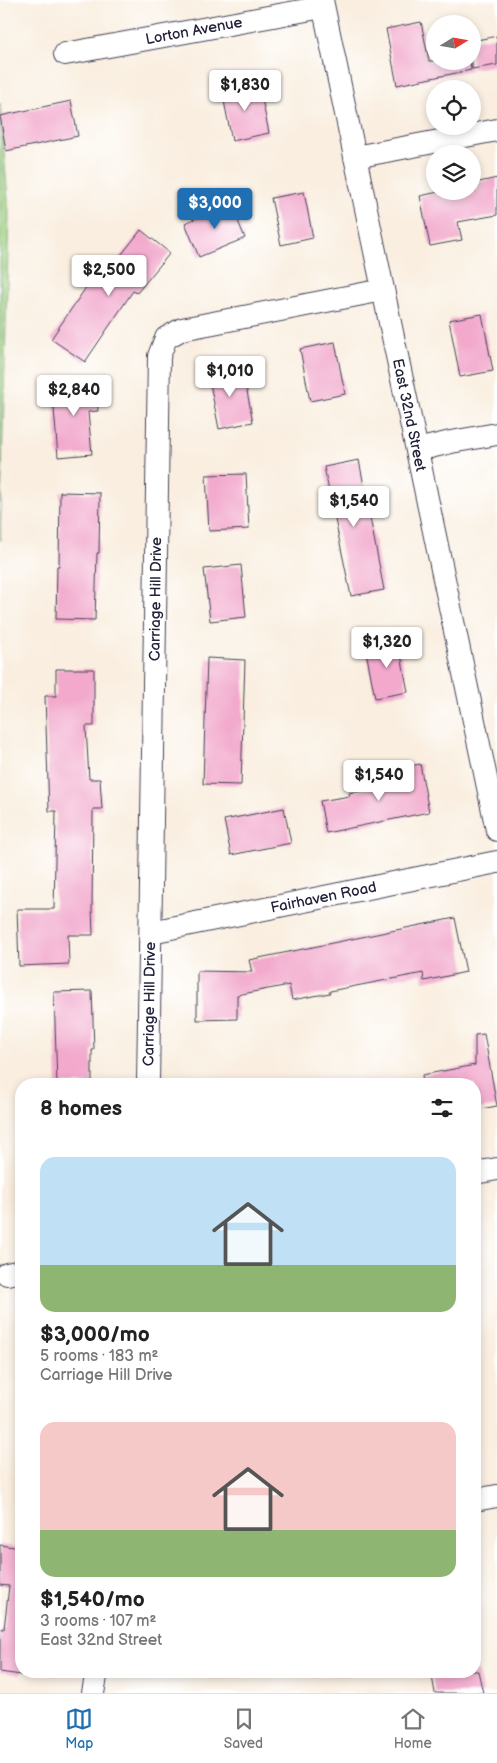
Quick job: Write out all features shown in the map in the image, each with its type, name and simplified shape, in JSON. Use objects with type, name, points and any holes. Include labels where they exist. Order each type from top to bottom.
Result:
[{"type":"street","name":"Lorton Avenue","points":[[65,54],[322,3]]},
{"type":"street","name":"East 32nd Street","points":[[322,3],[417,450],[493,793],[497,830]]},
{"type":"street","points":[[355,157],[497,130]]},
{"type":"street","name":"Carriage Hill Drive","points":[[148,1078],[159,356],[166,338],[182,329],[383,290]]},
{"type":"street","points":[[417,450],[497,434]]},
{"type":"street","name":"Fairhaven Road","points":[[151,932],[497,862]]},
{"type":"street","points":[[481,1172],[497,1169]]},
{"type":"street","points":[[481,1499],[497,1496]]},
{"type":"street","points":[[93,1693],[96,1678]]},
{"type":"green space","points":[[0,103],[9,213],[0,541]]},
{"type":"building","points":[[421,22],[426,46],[426,70],[471,70],[397,85],[386,29]]},
{"type":"building","points":[[497,36],[497,65],[481,68],[481,39]]},
{"type":"building","points":[[259,84],[269,133],[232,141],[222,91]]},
{"type":"building","points":[[71,101],[78,136],[6,151],[0,116]]},
{"type":"building","points":[[497,178],[497,215],[458,222],[462,240],[430,246],[420,196],[426,195],[426,200],[481,200],[481,182]]},
{"type":"building","points":[[304,192],[313,238],[281,245],[271,198]]},
{"type":"building","points":[[231,204],[245,238],[199,257],[185,223]]},
{"type":"building","points":[[141,230],[170,253],[137,293],[133,291],[85,362],[51,339],[91,280],[98,284]]},
{"type":"building","points":[[482,314],[493,371],[460,377],[449,320]]},
{"type":"building","points":[[335,342],[345,394],[310,401],[300,349]]},
{"type":"building","points":[[242,366],[253,422],[219,429],[208,373]]},
{"type":"building","points":[[96,381],[98,411],[88,412],[92,454],[58,457],[52,384]]},
{"type":"building","points":[[359,460],[384,590],[351,596],[324,467]]},
{"type":"building","points":[[246,474],[249,529],[209,531],[206,475]]},
{"type":"building","points":[[60,492],[100,493],[95,620],[56,619]]},
{"type":"building","points":[[241,565],[246,617],[210,621],[204,569]]},
{"type":"building","points":[[398,639],[408,692],[375,698],[365,646]]},
{"type":"building","points":[[207,658],[245,660],[241,785],[203,784]]},
{"type":"building","points":[[56,669],[94,669],[94,726],[86,726],[89,779],[100,779],[102,809],[93,809],[93,935],[68,935],[69,964],[19,966],[17,909],[54,909],[56,811],[49,811],[45,696],[56,696]]},
{"type":"building","points":[[420,764],[429,812],[326,833],[320,801],[350,796],[349,793],[387,786],[384,771]]},
{"type":"building","points":[[284,808],[291,843],[231,855],[224,820]]},
{"type":"building","points":[[455,918],[466,972],[424,981],[423,973],[292,1000],[289,985],[237,995],[237,1019],[197,1020],[197,971],[252,972],[249,960]]},
{"type":"building","points":[[92,991],[94,1050],[92,1050],[92,1078],[57,1078],[54,992]]},
{"type":"building","points":[[484,1034],[497,1106],[481,1109],[481,1078],[422,1078],[422,1075],[475,1065],[475,1035]]},
{"type":"building","points":[[0,1545],[15,1547],[15,1674],[0,1672],[0,1629],[4,1629],[9,1586],[0,1585]]},
{"type":"building","points":[[432,1678],[480,1678],[483,1693],[435,1693]]}]
